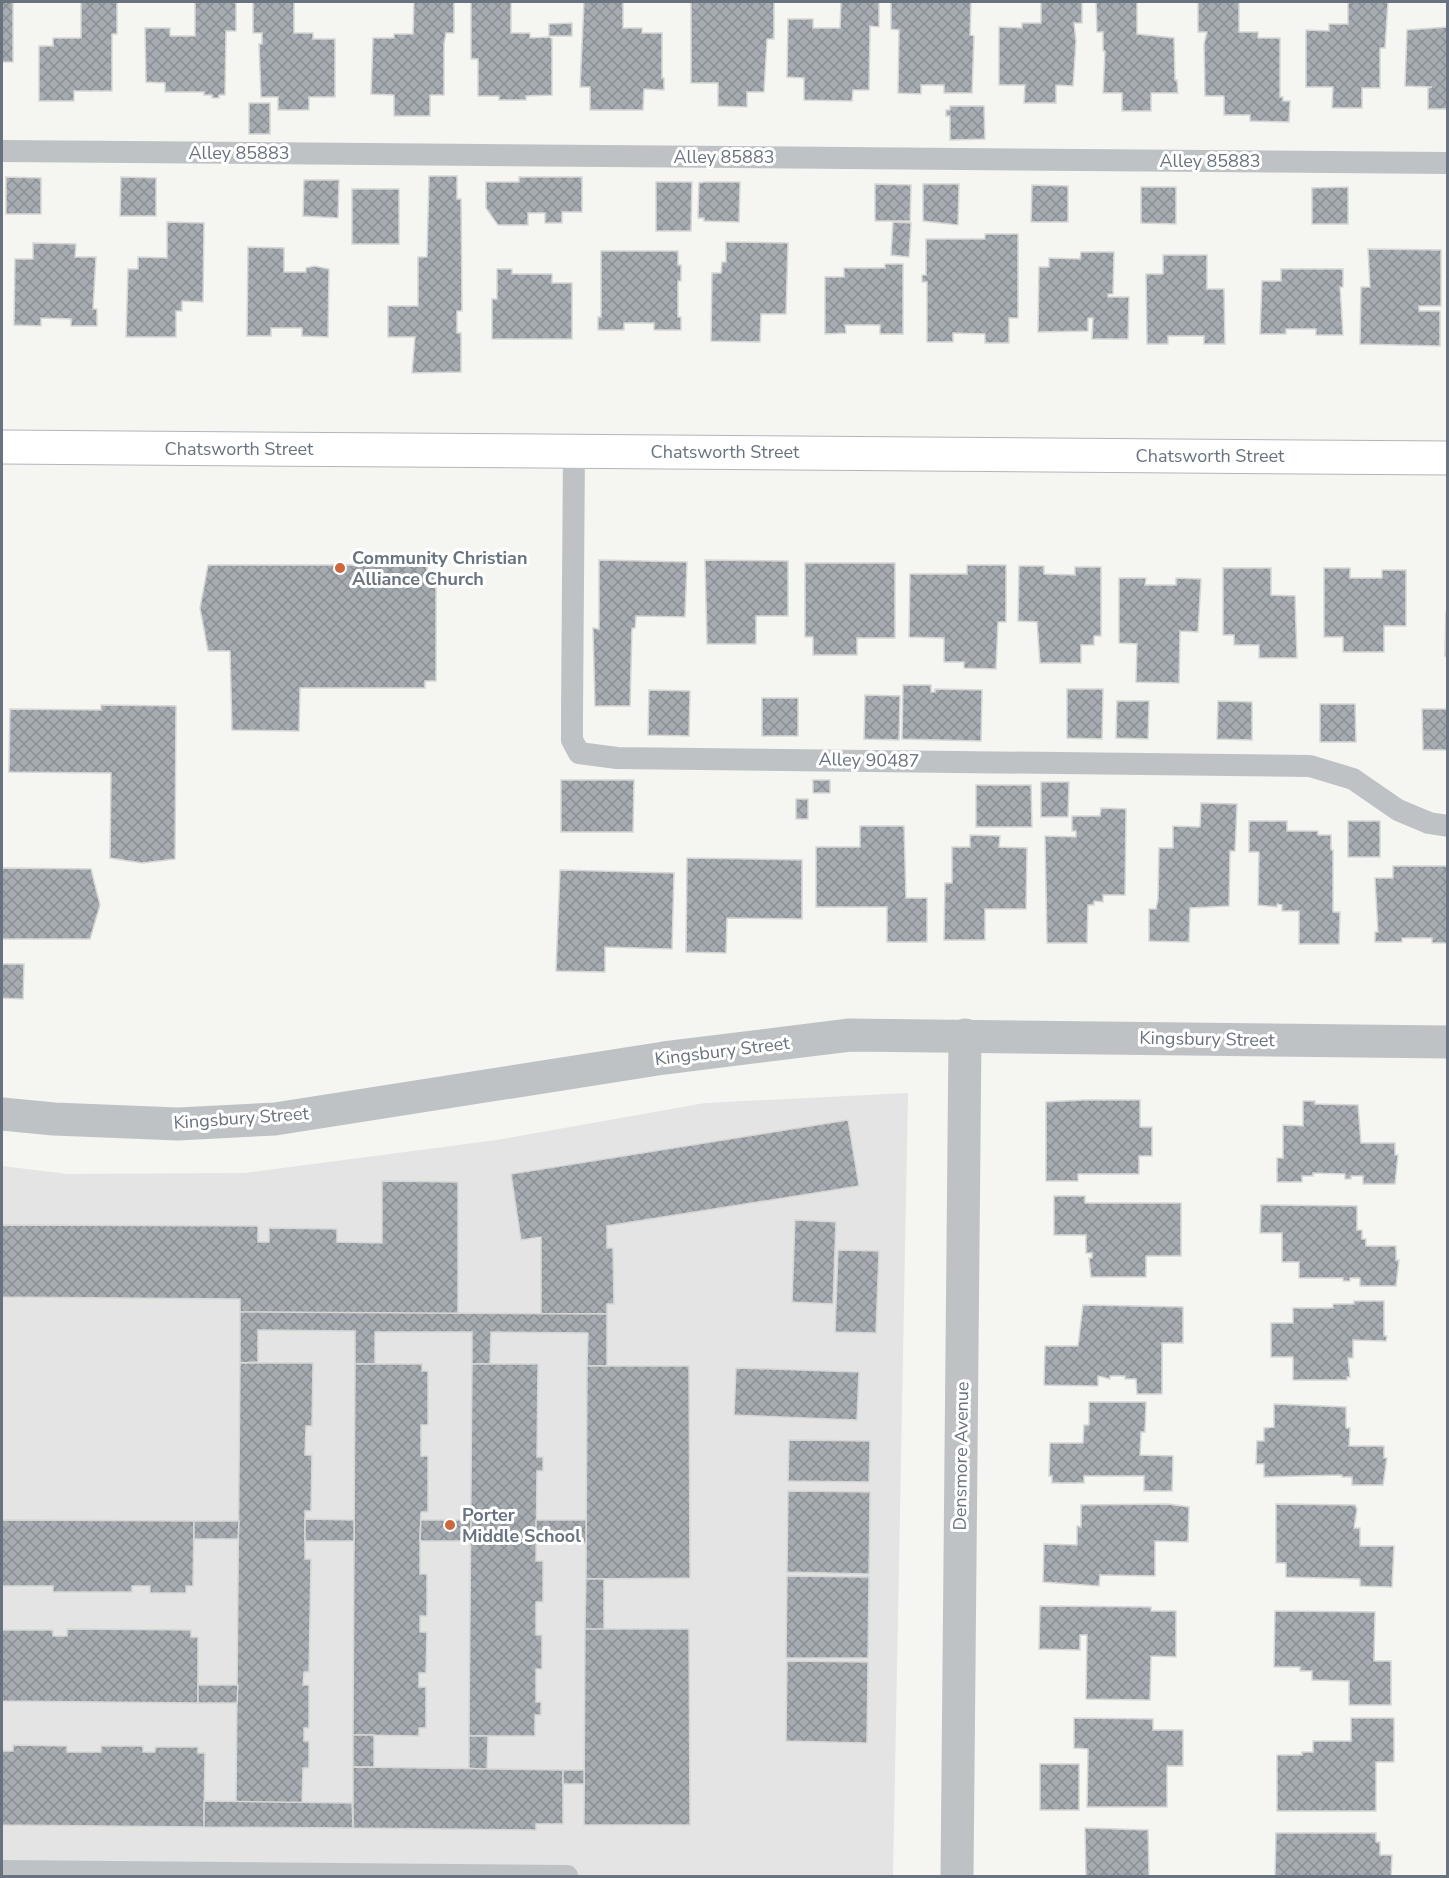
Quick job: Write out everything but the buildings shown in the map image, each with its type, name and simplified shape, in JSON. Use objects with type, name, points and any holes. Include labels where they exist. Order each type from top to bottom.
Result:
[{"type":"main road","name":"Chatsworth Street","points":[[2,447],[1448,458]]},
{"type":"street","name":"Kingsbury Street","points":[[2,1114],[54,1119],[177,1124],[275,1119],[664,1058],[850,1035],[1448,1042]]},
{"type":"street","name":"Densmore Avenue","points":[[957,1876],[965,1035]]},
{"type":"lane","name":"Alley 85883","points":[[2,151],[1448,163]]},
{"type":"lane","name":"Alley 90487","points":[[574,451],[572,740],[579,753],[617,758],[1310,766],[1353,779],[1398,810],[1429,823],[1448,826]]},
{"type":"lane","points":[[2,1871],[567,1876]]},
{"type":"shaded area","name":"Porter Middle School","points":[[908,1093],[893,1876],[2,1876],[2,1166],[67,1174],[244,1173],[497,1140],[705,1103]]},
{"type":"place","name":"Community Christian Alliance Church","points":[[340,568]]},
{"type":"place","name":"Porter Middle School","points":[[450,1525]]}]
